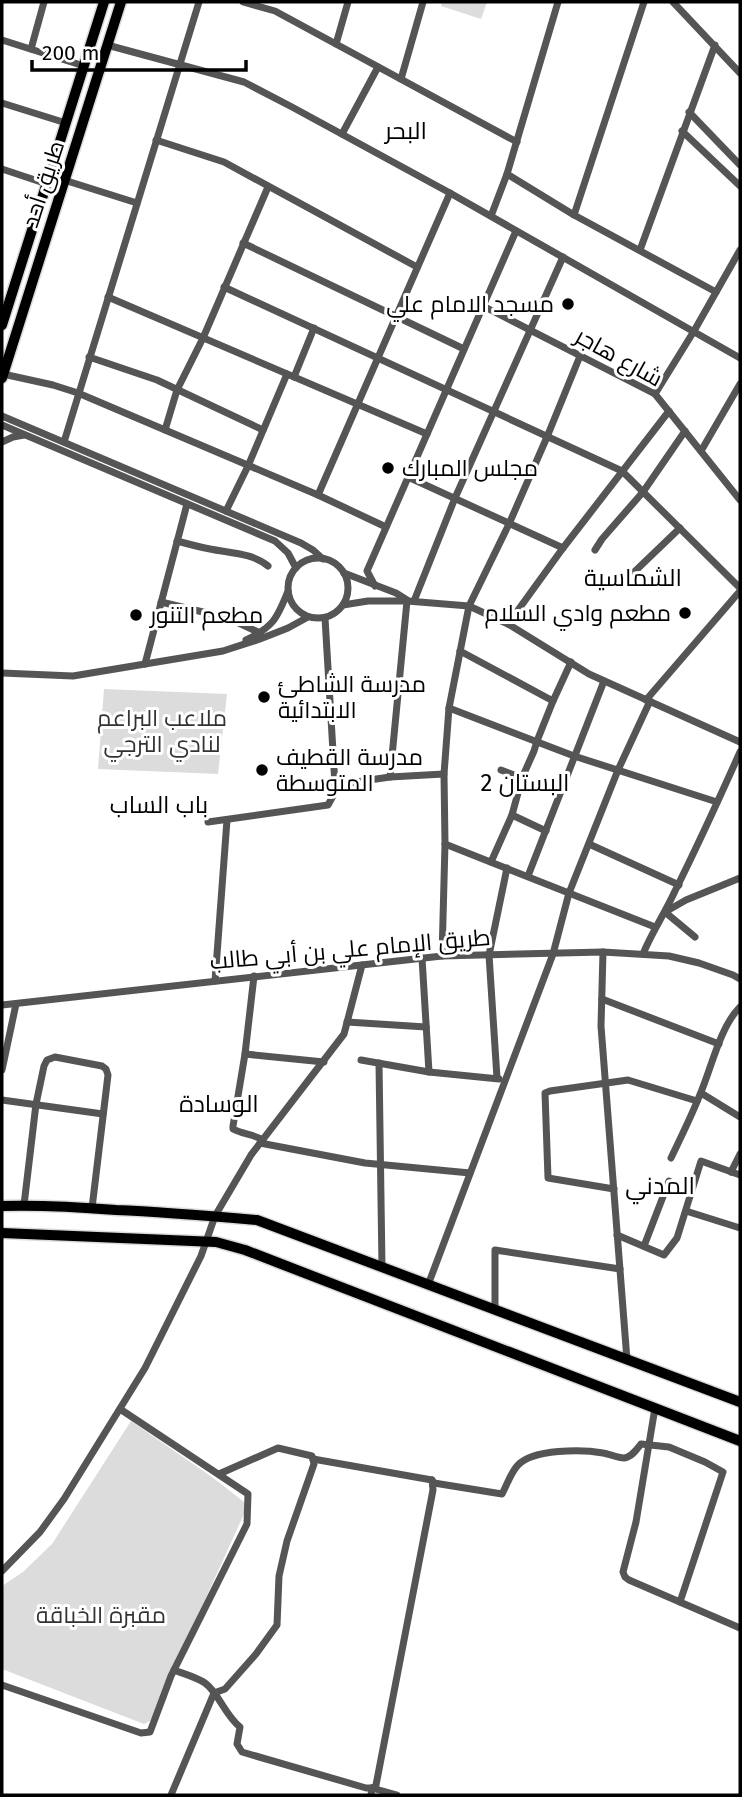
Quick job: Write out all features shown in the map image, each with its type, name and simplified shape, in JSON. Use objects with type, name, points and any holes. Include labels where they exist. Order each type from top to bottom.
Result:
[{"type":"main road","name":"طريق أحد","points":[[2,325],[104,2]]},
{"type":"main road","name":"طريق أحد","points":[[2,376],[121,2]]},
{"type":"main road","points":[[2,1206],[92,1208],[257,1220],[740,1402]]},
{"type":"main road","points":[[2,1234],[207,1241],[245,1250],[740,1441]]},
{"type":"street","points":[[32,49],[44,2]]},
{"type":"street","points":[[64,442],[199,2]]},
{"type":"street","points":[[243,2],[275,10],[516,142]]},
{"type":"street","points":[[275,10],[278,2]]},
{"type":"street","points":[[336,44],[348,2]]},
{"type":"street","points":[[401,79],[423,2]]},
{"type":"street","points":[[491,216],[507,174],[558,2]]},
{"type":"street","points":[[574,215],[644,2]]},
{"type":"street","points":[[673,2],[740,73]]},
{"type":"street","points":[[2,40],[84,66]]},
{"type":"street","points":[[107,45],[244,82],[450,193],[740,358]]},
{"type":"street","points":[[640,250],[715,45]]},
{"type":"street","points":[[342,134],[378,67]]},
{"type":"street","points":[[2,103],[66,123]]},
{"type":"street","points":[[689,112],[740,165]]},
{"type":"street","points":[[682,131],[740,186]]},
{"type":"street","points":[[156,140],[224,162],[417,267]]},
{"type":"street","points":[[2,169],[47,184]]},
{"type":"street","points":[[507,174],[574,215],[716,292]]},
{"type":"street","points":[[64,180],[137,203]]},
{"type":"street","points":[[165,430],[177,390],[203,338],[268,187]]},
{"type":"street","points":[[318,495],[450,193]]},
{"type":"street","points":[[374,586],[367,571],[516,231]]},
{"type":"street","points":[[243,243],[464,349]]},
{"type":"street","points":[[655,394],[740,250]]},
{"type":"street","points":[[390,777],[411,601],[563,257]]},
{"type":"street","points":[[224,287],[622,471],[680,528],[739,595],[648,700],[569,893],[553,954],[428,1285]]},
{"type":"street","points":[[108,297],[427,435]]},
{"type":"street","name":"شارع هاجر","points":[[483,306],[655,394],[740,500]]},
{"type":"street","points":[[226,511],[314,328]]},
{"type":"street","points":[[442,956],[444,774],[449,708],[469,606],[509,523],[579,356]]},
{"type":"street","points":[[89,357],[144,375],[263,430]]},
{"type":"street","points":[[2,376],[53,385],[78,393],[318,495],[386,527]]},
{"type":"street","points":[[701,451],[740,384]]},
{"type":"street","points":[[508,624],[562,548],[668,411]]},
{"type":"street","points":[[2,416],[301,543],[338,566],[344,573],[411,601]]},
{"type":"street","points":[[2,425],[275,541],[288,553],[296,568]]},
{"type":"street","points":[[595,550],[643,492],[685,431]]},
{"type":"street","points":[[2,442],[25,435]]},
{"type":"street","points":[[408,477],[562,548]]},
{"type":"street","points":[[145,664],[187,504]]},
{"type":"street","points":[[630,576],[680,528]]},
{"type":"street","points":[[177,541],[240,554],[261,560],[268,566]]},
{"type":"street","points":[[223,651],[265,631],[280,612],[290,577],[296,568],[308,560],[323,559]]},
{"type":"street","points":[[288,590],[292,603],[301,613],[308,617],[325,618],[343,605],[348,590],[344,573]]},
{"type":"street","points":[[343,605],[369,601],[411,601],[469,606],[508,624],[589,674],[740,742]]},
{"type":"street","points":[[161,602],[228,618],[260,633]]},
{"type":"street","points":[[2,673],[73,676],[223,651],[260,639],[308,617]]},
{"type":"street","points":[[208,822],[328,805],[335,785],[325,618]]},
{"type":"street","points":[[460,652],[553,701]]},
{"type":"street","points":[[491,862],[512,816],[522,778],[570,662]]},
{"type":"street","points":[[528,876],[604,681]]},
{"type":"street","points":[[449,708],[574,756],[717,803]]},
{"type":"street","points":[[643,954],[679,884],[740,752]]},
{"type":"street","points":[[501,770],[522,778]]},
{"type":"street","points":[[335,785],[390,777],[444,774]]},
{"type":"street","points":[[512,816],[546,831]]},
{"type":"street","points":[[215,981],[227,820]]},
{"type":"street","points":[[445,844],[655,927]]},
{"type":"street","points":[[589,844],[679,884]]},
{"type":"street","points":[[497,1078],[489,955],[507,868]]},
{"type":"street","points":[[665,912],[686,900],[740,878]]},
{"type":"street","points":[[665,912],[695,937]]},
{"type":"street","points":[[603,952],[601,1026],[627,1360]]},
{"type":"street","name":"طريق الإمام علي بن أبي طالب","points":[[2,1005],[442,956],[603,952],[669,956],[699,963],[740,979]]},
{"type":"street","points":[[422,958],[429,1072]]},
{"type":"street","points":[[2,1572],[40,1532],[56,1510],[120,1409],[151,1357],[207,1241],[215,1216],[251,1155],[344,1034],[362,965]]},
{"type":"street","points":[[254,976],[233,1129],[253,1135],[261,1142],[365,1163],[470,1173]]},
{"type":"street","points":[[602,999],[719,1044]]},
{"type":"street","points":[[2,1070],[16,1004]]},
{"type":"street","points":[[671,1158],[699,1097],[719,1044],[734,1013],[740,1007]]},
{"type":"street","points":[[347,1023],[426,1027]]},
{"type":"street","points":[[245,1054],[324,1062]]},
{"type":"street","points":[[24,1205],[36,1104],[44,1066],[47,1060],[55,1057],[102,1066],[108,1075],[92,1208]]},
{"type":"street","points":[[362,1060],[429,1072],[497,1078],[504,1084]]},
{"type":"street","points":[[379,1063],[382,1267]]},
{"type":"street","points":[[614,1189],[548,1178],[545,1093],[628,1080],[699,1097],[740,1117]]},
{"type":"street","points":[[2,1100],[103,1114]]},
{"type":"street","points":[[731,1172],[740,1154]]},
{"type":"street","points":[[617,1235],[664,1255],[677,1238],[701,1161],[740,1175]]},
{"type":"street","points":[[644,1246],[669,1181]]},
{"type":"street","points":[[686,1210],[740,1228]]},
{"type":"street","points":[[495,1310],[495,1250],[620,1269]]},
{"type":"street","points":[[655,1408],[636,1522],[623,1572],[629,1580],[740,1628]]},
{"type":"street","points":[[2,1685],[141,1733],[150,1732],[174,1670],[247,1524],[248,1494],[120,1409]]},
{"type":"street","points":[[219,1475],[278,1448],[312,1456],[313,1459],[502,1494],[517,1465],[529,1458],[579,1450],[603,1452],[624,1458],[633,1454],[641,1444],[669,1447],[723,1472],[680,1602]]},
{"type":"street","points":[[172,1795],[214,1693],[225,1689],[277,1625],[279,1576],[287,1541],[314,1464],[313,1459]]},
{"type":"street","points":[[372,1792],[376,1785],[433,1490],[432,1480]]},
{"type":"street","points":[[174,1670],[209,1685],[230,1719],[240,1727],[237,1744],[242,1752],[372,1792],[397,1795]]},
{"type":"green space","points":[[442,2],[487,2],[481,19],[441,6]]},
{"type":"green space","name":"ملاعب البراعم لنادي الترجي","points":[[104,689],[227,694],[218,774],[98,769]]},
{"type":"green space","name":"مقبرة الخباقة","points":[[131,1421],[248,1505],[150,1721],[144,1724],[2,1669],[2,1586],[23,1572],[52,1544]]},
{"type":"place","name":"مسجد الامام علي","points":[[568,304]]},
{"type":"place","name":"مجلس المبارك","points":[[388,468]]},
{"type":"place","name":"مطعم وادي السلام","points":[[685,613]]},
{"type":"place","name":"مطعم التنور","points":[[136,615]]},
{"type":"place","name":"مدرسة الشاطئ الابتدائية","points":[[264,697]]},
{"type":"place","name":"مدرسة القطيف المتوسطة","points":[[262,770]]},
{"type":"district","name":"البحر","points":[[406,131]]},
{"type":"district","name":"الشماسية","points":[[633,578]]},
{"type":"district","name":"البستان 2","points":[[525,783]]},
{"type":"district","name":"باب الساب","points":[[159,805]]},
{"type":"district","name":"الوسادة","points":[[219,1104]]},
{"type":"district","name":"المدني","points":[[660,1186]]}]
